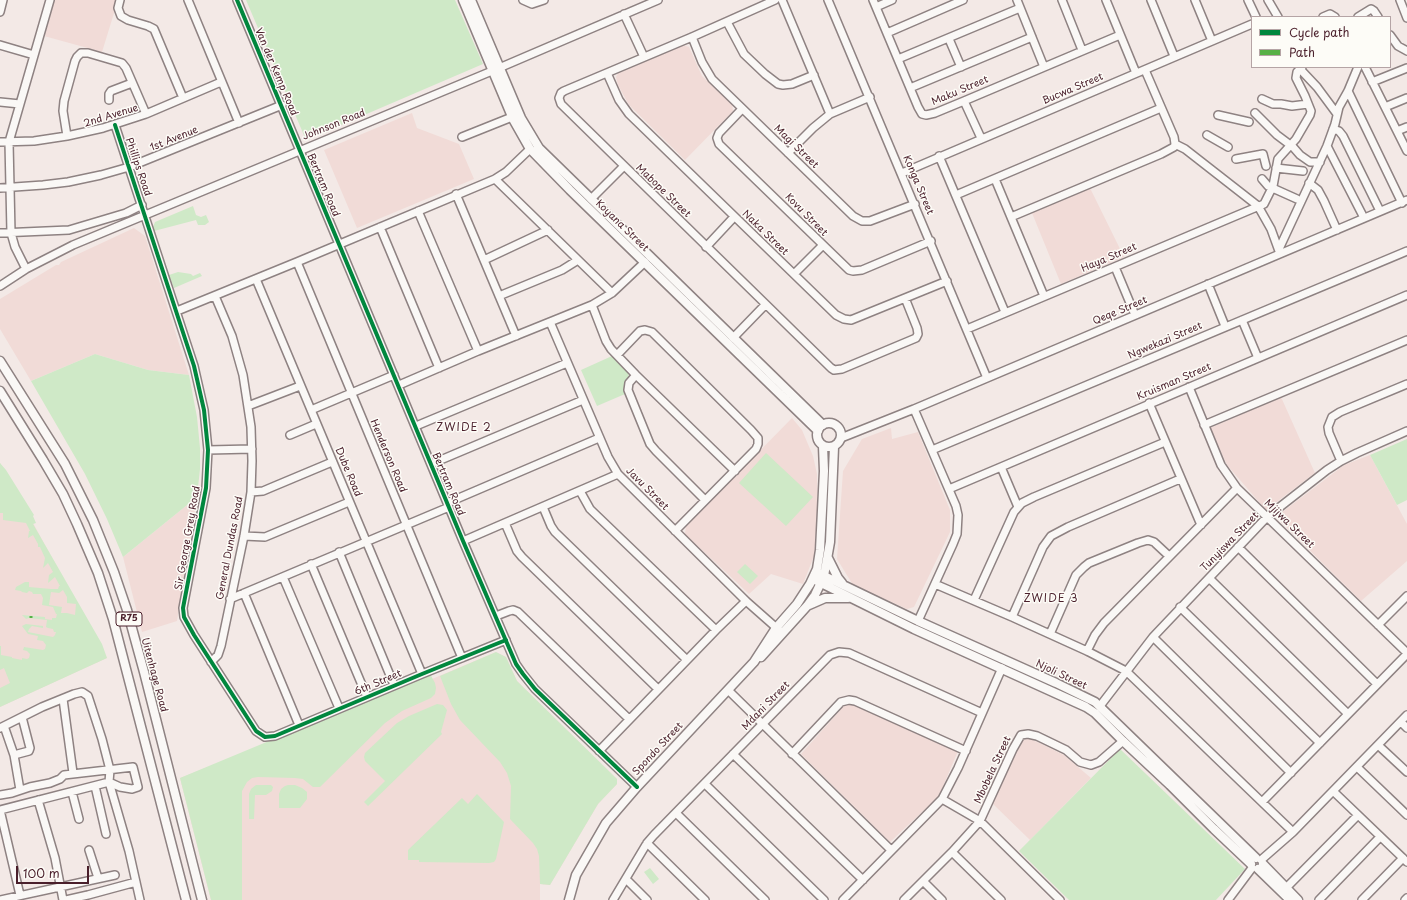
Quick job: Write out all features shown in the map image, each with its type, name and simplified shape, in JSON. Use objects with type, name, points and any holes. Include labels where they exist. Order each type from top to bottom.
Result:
[{"type":"main road","name":"Koyana Street","points":[[463,0],[512,116],[530,149],[549,170],[820,428]]},
{"type":"main road","name":"Koyana Street","points":[[471,0],[521,118],[535,143],[733,338],[820,428]]},
{"type":"main road","name":"Uitenhage Road","points":[[0,361],[64,464],[93,520],[114,572],[127,610],[144,672],[202,900]]},
{"type":"main road","name":"R75","points":[[0,391],[63,494],[100,580],[113,619],[186,900]]},
{"type":"main road","points":[[828,423],[836,425],[840,430],[841,438],[838,444],[830,448],[823,446],[817,439],[820,428],[828,423]]},
{"type":"main road","name":"Spondo Street","points":[[569,900],[576,875],[606,822],[636,787],[711,707],[754,662],[766,652],[814,576],[820,550],[822,525],[824,471],[823,446]]},
{"type":"main road","name":"Spondo Street","points":[[780,631],[807,606],[823,580],[828,558],[834,447]]},
{"type":"main road","points":[[828,558],[838,578],[844,585]]},
{"type":"main road","name":"Njoli Street","points":[[814,576],[851,598],[914,629],[1086,706],[1170,785],[1214,829],[1286,888],[1298,900]]},
{"type":"main road","name":"Njoli Street","points":[[823,580],[844,585],[918,621],[1063,686],[1100,706],[1257,864],[1290,900]]},
{"type":"main road","points":[[807,606],[825,598],[851,598]]},
{"type":"street","points":[[0,12],[3,0]]},
{"type":"street","points":[[26,269],[15,247],[11,232],[9,142],[50,0]]},
{"type":"street","points":[[120,0],[118,8],[121,16],[154,29],[184,98]]},
{"type":"street","points":[[188,0],[239,123]]},
{"type":"street","name":"Van der Kemp Road","points":[[237,0],[300,150]]},
{"type":"street","points":[[523,0],[532,4],[544,0]]},
{"type":"street","name":"Johnson Road","points":[[0,286],[26,269],[68,248],[300,150],[500,68],[658,0]]},
{"type":"street","name":"Mabope Street","points":[[775,0],[564,91],[560,96],[559,101],[563,108],[706,246],[825,364],[831,368],[838,370],[916,338],[918,334],[917,328],[905,298]]},
{"type":"street","points":[[782,0],[830,114]]},
{"type":"street","name":"Konga Street","points":[[828,0],[902,172],[987,378]]},
{"type":"street","points":[[875,4],[892,0]]},
{"type":"street","points":[[887,33],[963,0]]},
{"type":"street","points":[[1017,0],[1044,67]]},
{"type":"street","points":[[1062,0],[1082,50]]},
{"type":"street","points":[[1106,0],[1136,73]]},
{"type":"street","points":[[1151,0],[1174,56]]},
{"type":"street","points":[[1195,0],[1212,41]]},
{"type":"street","points":[[1248,0],[1256,16]]},
{"type":"street","points":[[1268,0],[1277,16]]},
{"type":"street","points":[[1400,0],[1407,18]]},
{"type":"street","name":"Maku Street","points":[[875,4],[920,111],[926,115],[930,115],[964,101],[1120,35]]},
{"type":"street","points":[[898,59],[949,39],[1020,8]]},
{"type":"street","points":[[1360,16],[1371,10],[1374,11],[1377,16]]},
{"type":"street","points":[[624,14],[644,57]]},
{"type":"street","points":[[727,22],[744,54],[778,84],[792,84],[814,75]]},
{"type":"street","name":"Bucwa Street","points":[[902,172],[1251,24]]},
{"type":"street","points":[[1391,36],[1398,46],[1407,51]]},
{"type":"street","name":"Magi Street","points":[[692,37],[707,73],[742,109],[857,219],[866,221],[875,220],[915,204]]},
{"type":"street","points":[[910,88],[1032,37]]},
{"type":"street","points":[[949,39],[961,67]]},
{"type":"street","points":[[0,46],[34,55]]},
{"type":"street","points":[[67,136],[63,107],[75,61],[79,54],[88,53],[122,63],[126,68],[146,114]]},
{"type":"street","points":[[1258,206],[1265,203],[1273,188],[1279,157],[1298,136],[1310,115],[1308,104],[1296,80],[1296,74],[1299,68],[1314,83],[1337,114]]},
{"type":"street","points":[[1280,252],[1309,183],[1327,146],[1339,107],[1348,91],[1358,68]]},
{"type":"street","points":[[1365,68],[1407,151]]},
{"type":"street","points":[[1372,82],[1407,68]]},
{"type":"street","points":[[1011,217],[1171,149],[1175,144],[1174,137],[1145,70]]},
{"type":"street","name":"Naka Street","points":[[607,73],[619,100],[629,114],[832,312],[844,319],[855,318],[947,281]]},
{"type":"street","name":"2nd Avenue","points":[[0,142],[34,141],[67,136],[115,125],[146,114],[221,82]]},
{"type":"street","points":[[109,100],[109,94],[111,91],[132,83]]},
{"type":"street","points":[[1348,91],[1404,201]]},
{"type":"street","points":[[788,153],[813,128],[830,114],[870,97]]},
{"type":"street","points":[[1386,107],[1407,98]]},
{"type":"street","points":[[1262,99],[1273,104],[1292,106],[1308,104]]},
{"type":"street","points":[[964,101],[981,138]]},
{"type":"street","points":[[0,102],[20,104]]},
{"type":"street","name":"1st Avenue","points":[[0,188],[68,182],[129,167],[282,105]]},
{"type":"street","points":[[956,195],[1161,108]]},
{"type":"street","name":"Kovu Street","points":[[742,109],[719,133],[717,138],[719,144],[849,270],[858,271],[930,242]]},
{"type":"street","points":[[1255,113],[1300,155],[1310,162],[1320,162]]},
{"type":"street","points":[[1218,115],[1250,122]]},
{"type":"street","points":[[462,137],[512,116]]},
{"type":"street","name":"Phillips Road","points":[[115,125],[145,215]]},
{"type":"street","points":[[1397,131],[1407,127]]},
{"type":"street","points":[[1333,129],[1339,131],[1343,136],[1380,212]]},
{"type":"street","points":[[1207,135],[1228,146]]},
{"type":"street","points":[[1175,144],[1186,149],[1258,206],[1266,219],[1280,252]]},
{"type":"street","points":[[1327,146],[1364,218]]},
{"type":"street","points":[[177,311],[495,178],[506,172],[530,149]]},
{"type":"street","name":"Bertram Road","points":[[300,150],[463,541],[516,664],[528,682],[636,787]]},
{"type":"street","points":[[1236,159],[1263,154],[1266,166]]},
{"type":"street","points":[[939,156],[1005,312]]},
{"type":"street","points":[[591,199],[623,166]]},
{"type":"street","points":[[1276,168],[1303,171]]},
{"type":"street","points":[[495,178],[612,293]]},
{"type":"street","points":[[994,179],[1044,296]]},
{"type":"street","points":[[1262,179],[1264,183],[1297,200]]},
{"type":"street","points":[[1309,183],[1318,190],[1337,230]]},
{"type":"street","points":[[456,194],[516,336]]},
{"type":"street","name":"Qeqe Street","points":[[841,438],[914,409],[1280,252],[1337,230],[1404,201]]},
{"type":"street","points":[[0,233],[74,229],[126,213],[142,205]]},
{"type":"street","name":"Haya Street","points":[[967,329],[1258,206]]},
{"type":"street","points":[[418,211],[478,351]]},
{"type":"street","name":"Sir George Grey Road","points":[[145,215],[199,382],[204,410],[208,450],[204,502],[183,613],[188,626],[256,731]]},
{"type":"street","points":[[706,246],[734,217]]},
{"type":"street","points":[[380,227],[439,368]]},
{"type":"street","points":[[484,260],[548,230]]},
{"type":"street","points":[[794,274],[822,245]]},
{"type":"street","name":"Ngwekazi Street","points":[[932,450],[1407,250]]},
{"type":"street","points":[[499,296],[558,272],[578,260]]},
{"type":"street","name":"Henderson Road","points":[[297,262],[462,658]]},
{"type":"street","points":[[399,385],[592,305],[612,293],[645,262]]},
{"type":"street","points":[[1115,267],[1135,315]]},
{"type":"street","name":"Dube Road","points":[[256,279],[422,674]]},
{"type":"street","points":[[1208,284],[1225,326]]},
{"type":"street","name":"Kruisman Street","points":[[949,489],[1407,295]]},
{"type":"street","name":"General Dundas Road","points":[[211,662],[218,655],[220,650],[244,536],[250,492],[252,449],[248,406],[237,350],[215,296]]},
{"type":"street","points":[[733,338],[765,304]]},
{"type":"street","points":[[592,305],[606,341],[611,349],[734,470]]},
{"type":"street","points":[[1242,320],[1258,358]]},
{"type":"street","name":"Javu Street","points":[[550,322],[599,438],[618,474],[746,601],[780,631]]},
{"type":"street","points":[[617,355],[640,331],[645,330],[652,332],[758,438],[758,444],[750,454],[675,531]]},
{"type":"street","points":[[1204,425],[1407,340]]},
{"type":"street","points":[[416,426],[567,362]]},
{"type":"street","points":[[312,410],[394,375]]},
{"type":"street","points":[[636,375],[629,383],[628,390],[652,446],[705,500]]},
{"type":"street","points":[[1341,461],[1329,433],[1328,427],[1332,417],[1340,412],[1407,384]]},
{"type":"street","points":[[248,406],[300,386]]},
{"type":"street","name":"Mjijwa Street","points":[[1188,387],[1221,465],[1237,488],[1407,653]]},
{"type":"street","points":[[432,464],[583,400]]},
{"type":"street","points":[[1149,404],[1200,524]]},
{"type":"street","points":[[914,409],[949,489],[957,511],[958,527],[953,544],[918,621]]},
{"type":"street","points":[[290,435],[316,424]]},
{"type":"street","name":"Tunyiswa Street","points":[[1100,706],[1153,636],[1267,518],[1327,470],[1341,461],[1357,452],[1407,431]]},
{"type":"street","points":[[230,599],[406,525],[599,438]]},
{"type":"street","points":[[974,600],[1014,512],[1022,503],[1165,442]]},
{"type":"street","points":[[208,450],[252,449]]},
{"type":"street","points":[[250,492],[270,488],[332,462]]},
{"type":"street","points":[[1001,467],[1018,507]]},
{"type":"street","points":[[463,541],[618,474]]},
{"type":"street","points":[[1012,617],[1043,547],[1051,536],[1064,529],[1180,480]]},
{"type":"street","points":[[1087,651],[1099,628],[1237,488]]},
{"type":"street","points":[[580,491],[590,509],[716,630]]},
{"type":"street","points":[[244,536],[265,537],[349,502]]},
{"type":"street","points":[[543,507],[555,532],[687,660]]},
{"type":"street","points":[[505,523],[517,551],[522,557],[658,689]]},
{"type":"street","points":[[1050,634],[1076,575],[1089,563],[1148,540],[1154,542],[1169,556]]},
{"type":"street","points":[[1238,547],[1377,684]]},
{"type":"street","points":[[340,552],[394,685]]},
{"type":"street","points":[[311,564],[367,697]]},
{"type":"street","points":[[283,577],[339,708]]},
{"type":"street","points":[[1209,578],[1348,714]]},
{"type":"street","points":[[935,584],[1050,634],[1126,671],[1293,832]]},
{"type":"street","points":[[244,593],[299,725]]},
{"type":"street","points":[[1378,625],[1407,596]]},
{"type":"street","points":[[599,751],[658,689],[746,601]]},
{"type":"street","points":[[1180,607],[1320,743]]},
{"type":"street","points":[[496,616],[509,610],[518,612],[629,719]]},
{"type":"street","points":[[1153,636],[1291,773]]},
{"type":"street","name":"6th Street","points":[[256,731],[262,736],[271,737],[506,640]]},
{"type":"street","name":"Mdani Street","points":[[613,900],[647,843],[830,655],[844,652],[982,713]]},
{"type":"street","points":[[1262,802],[1407,653]]},
{"type":"street","points":[[843,900],[942,799],[953,780],[1002,668]]},
{"type":"street","points":[[728,690],[891,850]]},
{"type":"street","points":[[20,790],[14,755],[2,727],[74,694],[82,692],[88,696],[110,770],[109,782],[121,821],[140,900]]},
{"type":"street","points":[[63,699],[73,774]]},
{"type":"street","points":[[792,754],[841,702],[848,700],[855,701],[966,751]]},
{"type":"street","points":[[1230,899],[1257,864],[1293,832],[1407,715]]},
{"type":"street","points":[[14,755],[29,751],[30,748],[22,717]]},
{"type":"street","points":[[1400,722],[1407,728]]},
{"type":"street","name":"Mbobela Street","points":[[904,900],[952,852],[980,821],[1021,735],[1028,734],[1037,736],[1066,750],[1086,765],[1091,765],[1098,762],[1123,741]]},
{"type":"street","points":[[1378,745],[1407,772]]},
{"type":"street","points":[[733,754],[863,880]]},
{"type":"street","points":[[1357,766],[1407,815]]},
{"type":"street","points":[[0,795],[50,783],[60,779],[64,775],[133,767],[138,787],[132,789],[120,787],[109,782],[0,810],[20,895]]},
{"type":"street","points":[[705,784],[824,900]]},
{"type":"street","points":[[95,786],[106,834]]},
{"type":"street","points":[[1334,791],[1406,861],[1362,900]]},
{"type":"street","points":[[72,792],[79,818]]},
{"type":"street","points":[[942,799],[980,821],[1060,900]]},
{"type":"street","points":[[38,800],[55,858],[60,887],[65,900],[88,896],[136,882]]},
{"type":"street","points":[[676,813],[765,900]]},
{"type":"street","points":[[1286,888],[1358,815]]},
{"type":"street","points":[[1319,900],[1380,837]]},
{"type":"street","points":[[647,843],[706,900]]},
{"type":"street","points":[[89,850],[98,878]]},
{"type":"street","points":[[952,852],[1001,900]]},
{"type":"street","points":[[0,900],[115,875]]},
{"type":"street","points":[[626,879],[647,900]]},
{"type":"street","points":[[923,881],[942,900]]},
{"type":"shaded area","points":[[54,0],[118,0],[102,52],[44,36]]},
{"type":"shaded area","points":[[682,45],[689,47],[702,76],[732,104],[733,111],[685,160],[629,105],[618,85],[616,77],[619,71]]},
{"type":"shaded area","points":[[412,113],[417,128],[459,144],[474,179],[357,228],[324,150]]},
{"type":"shaded area","points":[[1090,188],[1124,257],[1061,284],[1032,213]]},
{"type":"shaded area","points":[[134,228],[145,236],[189,375],[148,370],[95,354],[31,381],[0,329],[0,299],[56,265],[59,265],[61,262]]},
{"type":"shaded area","points":[[1281,397],[1315,473],[1266,510],[1227,465],[1210,428]]},
{"type":"shaded area","points":[[792,418],[802,430],[813,456],[817,474],[818,508],[814,556],[803,584],[771,574],[749,594],[685,534],[686,526]]},
{"type":"shaded area","points":[[891,428],[892,439],[918,432],[950,510],[950,532],[914,607],[907,609],[853,585],[837,559],[843,471],[862,439]]},
{"type":"shaded area","points":[[1370,455],[1407,524],[1407,561],[1361,601],[1281,522],[1281,513],[1344,465]]},
{"type":"shaded area","points":[[0,463],[107,658],[0,707]]},
{"type":"shaded area","points":[[197,497],[177,621],[142,632],[123,557]]},
{"type":"shaded area","points":[[496,652],[506,657],[517,681],[617,779],[617,784],[598,804],[550,885],[540,884],[540,900],[211,900],[180,778],[432,679]]},
{"type":"shaded area","points":[[853,704],[958,751],[939,796],[890,842],[801,754],[844,706]]},
{"type":"shaded area","points":[[1029,738],[1064,755],[1091,778],[1030,840],[993,804],[1019,742]]},
{"type":"green space","points":[[246,0],[455,0],[483,64],[306,140]]},
{"type":"green space","points":[[193,206],[196,215],[201,217],[206,215],[209,222],[205,225],[198,225],[196,220],[154,231],[153,227],[155,222]]},
{"type":"green space","points":[[178,272],[191,274],[193,276],[200,273],[202,276],[174,288],[169,275]]},
{"type":"green space","points":[[95,354],[148,370],[189,375],[197,417],[200,448],[200,469],[197,497],[123,557],[107,519],[85,474],[31,381]]},
{"type":"green space","points":[[612,356],[628,372],[629,378],[625,385],[625,394],[597,406],[581,370]]},
{"type":"green space","points":[[1407,439],[1407,500],[1397,505],[1370,455]]},
{"type":"green space","points":[[766,453],[813,497],[786,526],[739,483]]},
{"type":"green space","points":[[0,463],[34,515],[33,516],[36,523],[33,524],[102,644],[107,658],[0,707],[0,688],[10,683],[4,668],[0,670],[0,646],[1,655],[22,660],[22,658],[27,659],[29,658],[30,654],[23,650],[24,647],[43,650],[45,649],[46,645],[43,641],[37,640],[38,636],[28,634],[22,626],[26,624],[43,626],[43,628],[32,626],[28,632],[53,637],[56,632],[54,632],[53,629],[46,627],[47,620],[26,619],[22,615],[45,617],[45,619],[52,620],[52,618],[56,618],[57,614],[53,607],[42,605],[43,598],[41,594],[33,594],[29,591],[27,593],[22,592],[15,590],[16,587],[25,582],[29,582],[29,587],[58,589],[60,586],[55,577],[48,583],[49,575],[53,572],[48,563],[43,568],[45,558],[33,535],[28,538],[30,531],[26,523],[3,520],[3,513],[0,513]],"holes":[[[63,590],[67,597],[67,603],[76,604],[75,615],[61,613],[62,607],[49,605],[51,592],[59,593]]]},
{"type":"green space","points":[[745,564],[758,576],[750,584],[737,572]]},
{"type":"green space","points":[[496,652],[506,657],[517,681],[617,779],[617,784],[598,804],[550,885],[540,884],[539,856],[537,849],[510,819],[511,786],[507,773],[500,762],[460,720],[451,704],[440,676]]},
{"type":"green space","points":[[430,674],[435,683],[435,694],[431,698],[402,711],[385,723],[320,787],[313,787],[303,779],[295,778],[258,777],[252,778],[247,782],[242,791],[242,900],[211,900],[180,778]]},
{"type":"green space","points":[[437,704],[443,705],[447,710],[441,732],[442,734],[368,806],[364,802],[385,781],[365,761],[365,753],[397,723]]},
{"type":"green space","points":[[1120,749],[1245,869],[1216,900],[1069,900],[1019,851]]},
{"type":"green space","points":[[256,785],[271,785],[273,787],[272,791],[266,795],[255,795],[254,819],[249,819],[249,794],[251,789]]},
{"type":"green space","points":[[288,785],[295,785],[307,792],[307,799],[300,808],[279,808],[279,794],[281,789]]},
{"type":"green space","points":[[477,794],[504,822],[496,859],[494,862],[419,862],[419,860],[408,860],[408,850],[462,798],[468,804]]},
{"type":"green space","points":[[650,868],[659,879],[653,884],[644,872]]},
{"type":"cycle path","points":[[237,0],[463,541],[516,664],[535,689],[637,787]]},
{"type":"cycle path","points":[[115,125],[194,366],[204,410],[208,450],[206,488],[183,608],[184,617],[256,731],[265,737],[275,736],[506,640]]},
{"type":"district","name":"ZWIDE 2","points":[[464,428]]},
{"type":"district","name":"ZWIDE 3","points":[[1051,599]]}]
